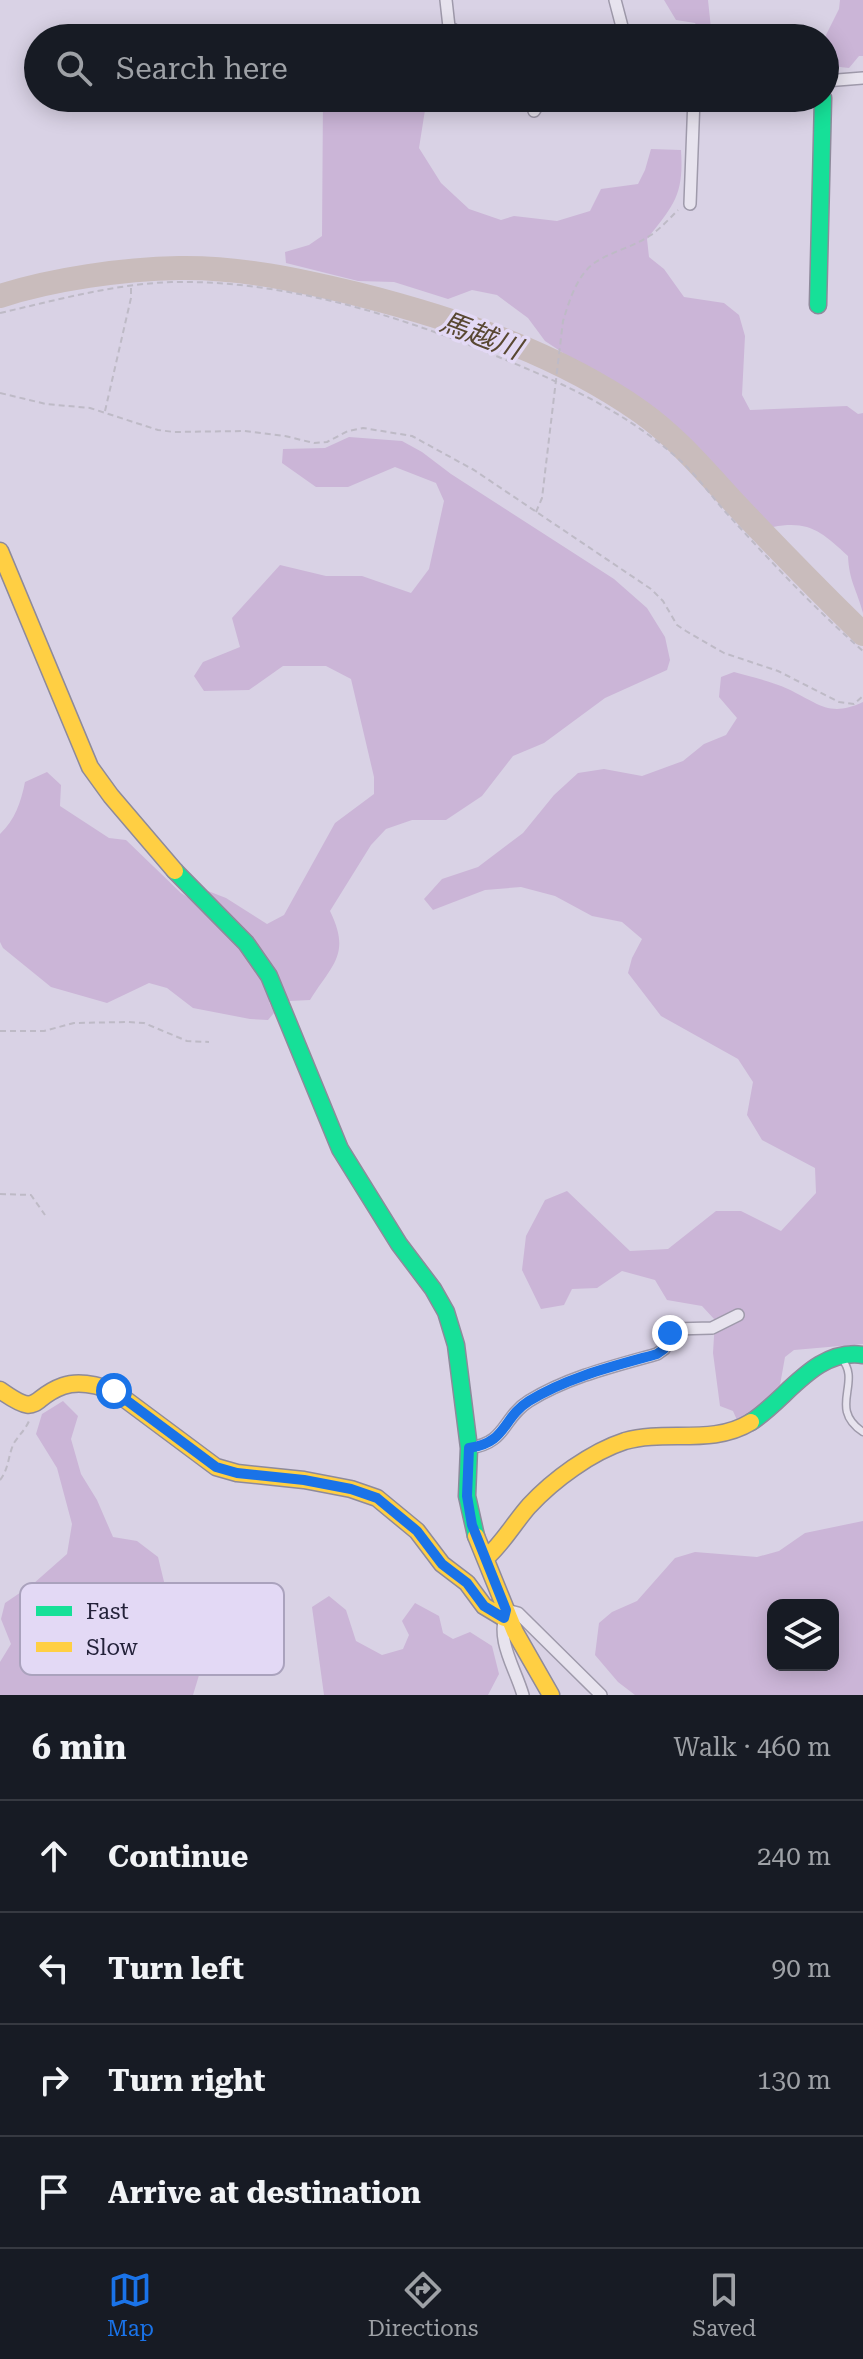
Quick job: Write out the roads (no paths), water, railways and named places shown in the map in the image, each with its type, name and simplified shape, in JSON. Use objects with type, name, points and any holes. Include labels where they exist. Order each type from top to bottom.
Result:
[{"type":"street","points":[[446,0],[449,24]]},
{"type":"street","points":[[615,0],[621,24]]},
{"type":"street","points":[[839,80],[863,78]]},
{"type":"street","points":[[690,204],[693,112]]},
{"type":"street","points":[[818,305],[823,112]]},
{"type":"street","points":[[0,551],[90,767],[189,888],[246,943],[269,976],[340,1149],[446,1312],[456,1345],[469,1448],[467,1496],[472,1525],[505,1614],[551,1695]]},
{"type":"street","points":[[469,1448],[492,1443],[524,1404],[533,1398],[586,1374],[657,1354],[664,1349],[674,1329],[712,1328],[738,1315]]},
{"type":"street","points":[[486,1558],[547,1488],[608,1449],[646,1438],[713,1435],[744,1427],[836,1355],[863,1355]]},
{"type":"street","points":[[0,1390],[20,1404],[31,1404],[41,1402],[63,1385],[99,1385],[114,1391],[216,1467],[237,1473],[351,1489],[377,1498],[417,1531],[442,1564],[467,1583],[484,1606],[505,1614],[518,1613],[601,1695]]},
{"type":"street","points":[[505,1614],[502,1638],[523,1695]]},
{"type":"lane","points":[[836,1355],[857,1373],[858,1382],[849,1416],[850,1422],[863,1432]]},
{"type":"waterway","name":"馬越川","points":[[0,296],[65,280],[135,270],[179,268],[247,272],[357,294],[505,340],[575,372],[655,423],[693,458],[863,634]]}]
